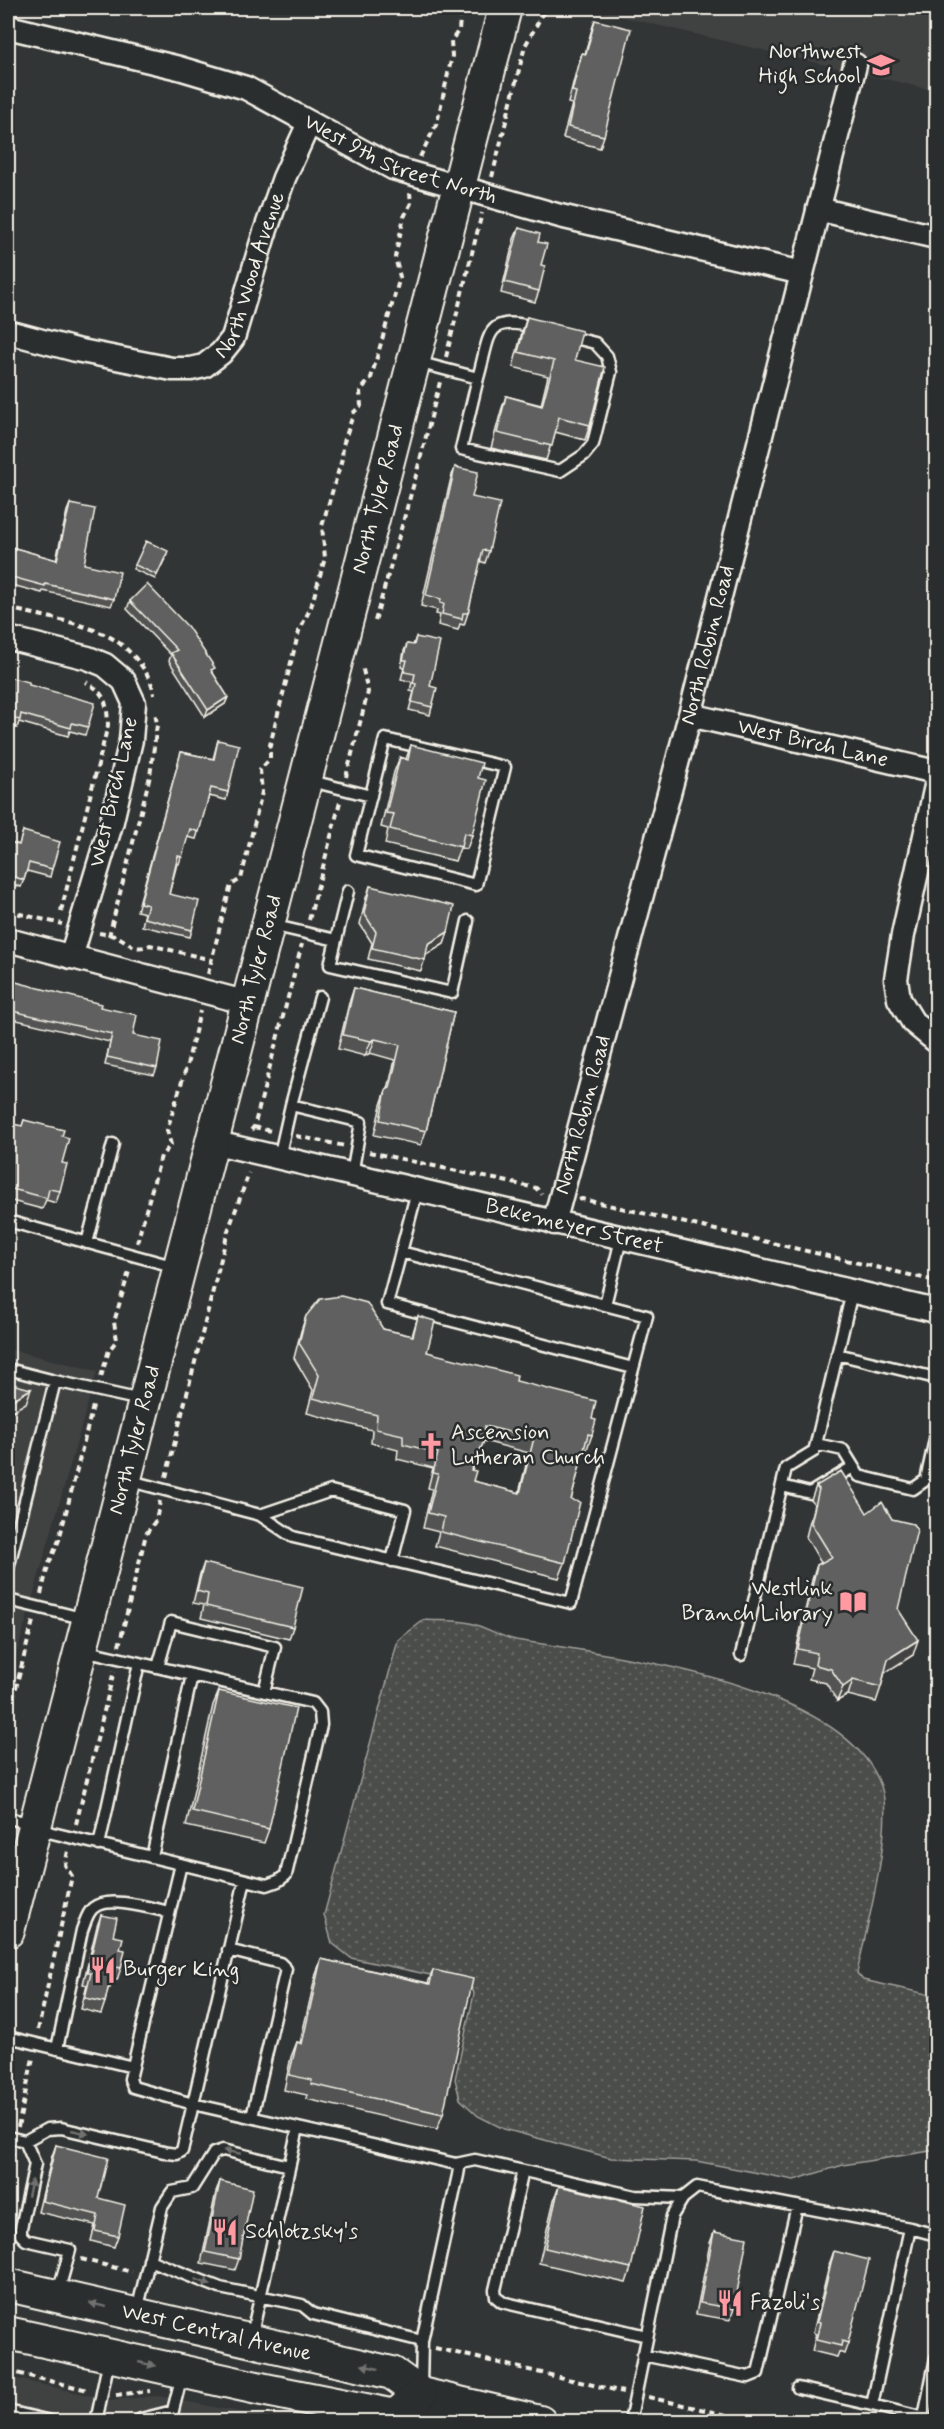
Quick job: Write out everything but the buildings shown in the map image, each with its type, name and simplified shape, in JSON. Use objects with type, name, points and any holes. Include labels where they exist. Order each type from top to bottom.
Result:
[{"type":"main road","name":"North Tyler Road","points":[[8,1931],[25,1824],[84,1634],[306,779],[428,365],[473,191],[505,8]]},
{"type":"main road","name":"West Central Avenue","points":[[8,2284],[392,2373],[419,2408]]},
{"type":"main road","name":"West Central Avenue","points":[[8,2333],[109,2356],[179,2383],[395,2416],[419,2408],[540,2421]]},
{"type":"street","name":"West 9th Street North","points":[[8,27],[178,68],[246,88],[393,168],[560,216],[802,273]]},
{"type":"street","name":"North Robin Road","points":[[554,1223],[690,715],[855,65]]},
{"type":"street","name":"North Wood Avenue","points":[[8,332],[76,350],[172,369],[204,366],[221,353],[233,338],[284,178],[309,123]]},
{"type":"street","points":[[818,209],[936,237]]},
{"type":"street","name":"West Birch Lane","points":[[8,639],[88,658],[105,665],[124,681],[134,703],[131,740],[112,821],[69,926],[71,957]]},
{"type":"street","name":"West Birch Lane","points":[[690,715],[936,772]]},
{"type":"street","points":[[936,786],[903,935],[896,979],[899,999],[913,1022],[936,1041]]},
{"type":"street","points":[[8,940],[248,1003]]},
{"type":"street","name":"Bekemeyer Street","points":[[212,1142],[936,1311]]},
{"type":"lane","points":[[504,322],[519,323],[595,343],[607,357],[611,372],[593,444],[584,455],[560,471],[461,449],[478,378],[490,337],[496,326],[504,322]]},
{"type":"lane","points":[[428,365],[478,378]]},
{"type":"lane","points":[[385,739],[505,767],[476,885],[356,855],[371,796],[385,739]]},
{"type":"lane","points":[[306,779],[371,796]]},
{"type":"lane","points":[[348,891],[330,965],[452,993],[468,921]]},
{"type":"lane","points":[[268,924],[336,940]]},
{"type":"lane","points":[[279,1158],[320,997]]},
{"type":"lane","points":[[291,1105],[361,1122],[352,1175]]},
{"type":"lane","points":[[87,1243],[113,1144]]},
{"type":"lane","points":[[417,1191],[387,1304],[633,1368]]},
{"type":"lane","points":[[8,1221],[179,1268]]},
{"type":"lane","points":[[606,1305],[621,1239]]},
{"type":"lane","points":[[124,1479],[260,1515],[293,1538],[572,1603],[647,1316],[401,1252]]},
{"type":"lane","points":[[741,1655],[786,1468],[814,1450],[852,1292]]},
{"type":"lane","points":[[837,1354],[936,1378]]},
{"type":"lane","points":[[8,1369],[145,1401]]},
{"type":"lane","points":[[8,1569],[55,1381]]},
{"type":"lane","points":[[816,1444],[843,1450],[859,1476],[913,1489],[926,1480],[936,1435]]},
{"type":"lane","points":[[782,1486],[810,1493],[853,1467]]},
{"type":"lane","points":[[260,1515],[331,1491],[405,1510],[392,1561]]},
{"type":"lane","points":[[8,1600],[37,1608],[139,1663],[314,1703],[320,1712],[321,1725],[286,1875],[267,1885],[99,1845],[25,1824]]},
{"type":"lane","points":[[158,1667],[171,1622],[275,1647],[264,1692]]},
{"type":"lane","points":[[99,1845],[139,1663]]},
{"type":"lane","points":[[152,1857],[192,1675]]},
{"type":"lane","points":[[181,1864],[130,2079],[133,2087],[193,2104],[456,2164],[475,2160],[635,2196],[683,2198]]},
{"type":"lane","points":[[8,2137],[25,2141],[46,2129],[61,2128],[168,2153],[177,2154],[182,2151],[244,1880]]},
{"type":"lane","points":[[57,2049],[82,1930],[93,1908],[102,1903],[113,1902],[169,1912]]},
{"type":"lane","points":[[228,1950],[280,1963],[286,1969],[252,2118]]},
{"type":"lane","points":[[8,2037],[133,2067]]},
{"type":"lane","points":[[250,2339],[297,2128]]},
{"type":"lane","points":[[25,2141],[35,2164],[21,2235],[26,2240],[70,2250],[57,2296]]},
{"type":"lane","points":[[137,2314],[162,2207],[172,2192],[192,2188],[214,2153],[223,2150],[289,2166]]},
{"type":"lane","points":[[419,2408],[422,2341],[458,2175],[456,2164]]},
{"type":"lane","points":[[523,2171],[495,2290],[496,2297],[502,2302],[647,2336]]},
{"type":"lane","points":[[630,2421],[672,2216],[683,2198],[697,2187],[936,2235]]},
{"type":"lane","points":[[643,2355],[748,2377],[758,2373],[797,2206]]},
{"type":"lane","points":[[872,2405],[910,2228]]},
{"type":"lane","points":[[149,2260],[213,2285],[302,2305],[313,2314],[422,2341]]},
{"type":"lane","points":[[96,2421],[109,2356]]},
{"type":"lane","points":[[924,2417],[936,2358]]},
{"type":"lane","points":[[138,2421],[172,2416],[179,2383]]},
{"type":"lane","points":[[798,2388],[924,2417],[936,2414]]},
{"type":"lane","points":[[8,2411],[54,2421]]},
{"type":"path","points":[[8,1719],[48,1566],[59,1540],[109,1350],[117,1340],[114,1322],[161,1155],[171,1145],[167,1130],[187,1065],[231,885],[241,879],[262,792],[260,770],[270,759],[270,745],[299,631],[311,607],[325,558],[322,526],[342,459],[343,446],[354,412],[361,406],[360,391],[371,378],[400,277],[394,257],[404,217],[411,203],[410,191],[419,157],[437,123],[452,56],[452,41],[459,30],[461,8]]},
{"type":"path","points":[[372,631],[414,483],[428,365],[473,191],[525,46],[546,8]]},
{"type":"path","points":[[365,654],[362,665],[368,692],[254,1127],[536,1188],[543,1196],[572,1204],[582,1199],[936,1281]]},
{"type":"path","points":[[69,926],[108,725],[107,704],[97,688],[80,678]]},
{"type":"path","points":[[8,911],[118,937],[127,945],[143,948],[150,945],[212,960]]},
{"type":"path","points":[[8,2371],[111,2395],[154,2391],[179,2383]]},
{"type":"shaded area","name":"Northwest High School","points":[[585,8],[936,8],[936,91],[716,39]]},
{"type":"shaded area","points":[[8,1349],[97,1371],[8,1684]]},
{"type":"shaded area","points":[[424,1620],[470,1623],[516,1640],[664,1665],[721,1680],[775,1698],[822,1721],[859,1750],[881,1786],[884,1825],[878,1878],[857,1973],[863,1980],[936,1996],[936,2150],[843,2165],[794,2180],[696,2161],[611,2158],[504,2129],[478,2116],[460,2099],[455,2079],[474,1994],[472,1988],[463,1982],[351,1958],[332,1943],[324,1915],[398,1640]]},
{"type":"shaded area","points":[[8,2377],[110,2400],[158,2396],[285,2421],[8,2422]]},
{"type":"place","name":"Northwest High School","points":[[881,65]]},
{"type":"place","name":"Ascension Lutheran Church","points":[[431,1446]]},
{"type":"place","name":"Westlink Branch Library","points":[[853,1602]]},
{"type":"place","name":"Burger King","points":[[103,1970]]},
{"type":"place","name":"Schlotzsky's","points":[[225,2232]]},
{"type":"place","name":"Fazoli's","points":[[730,2303]]}]
